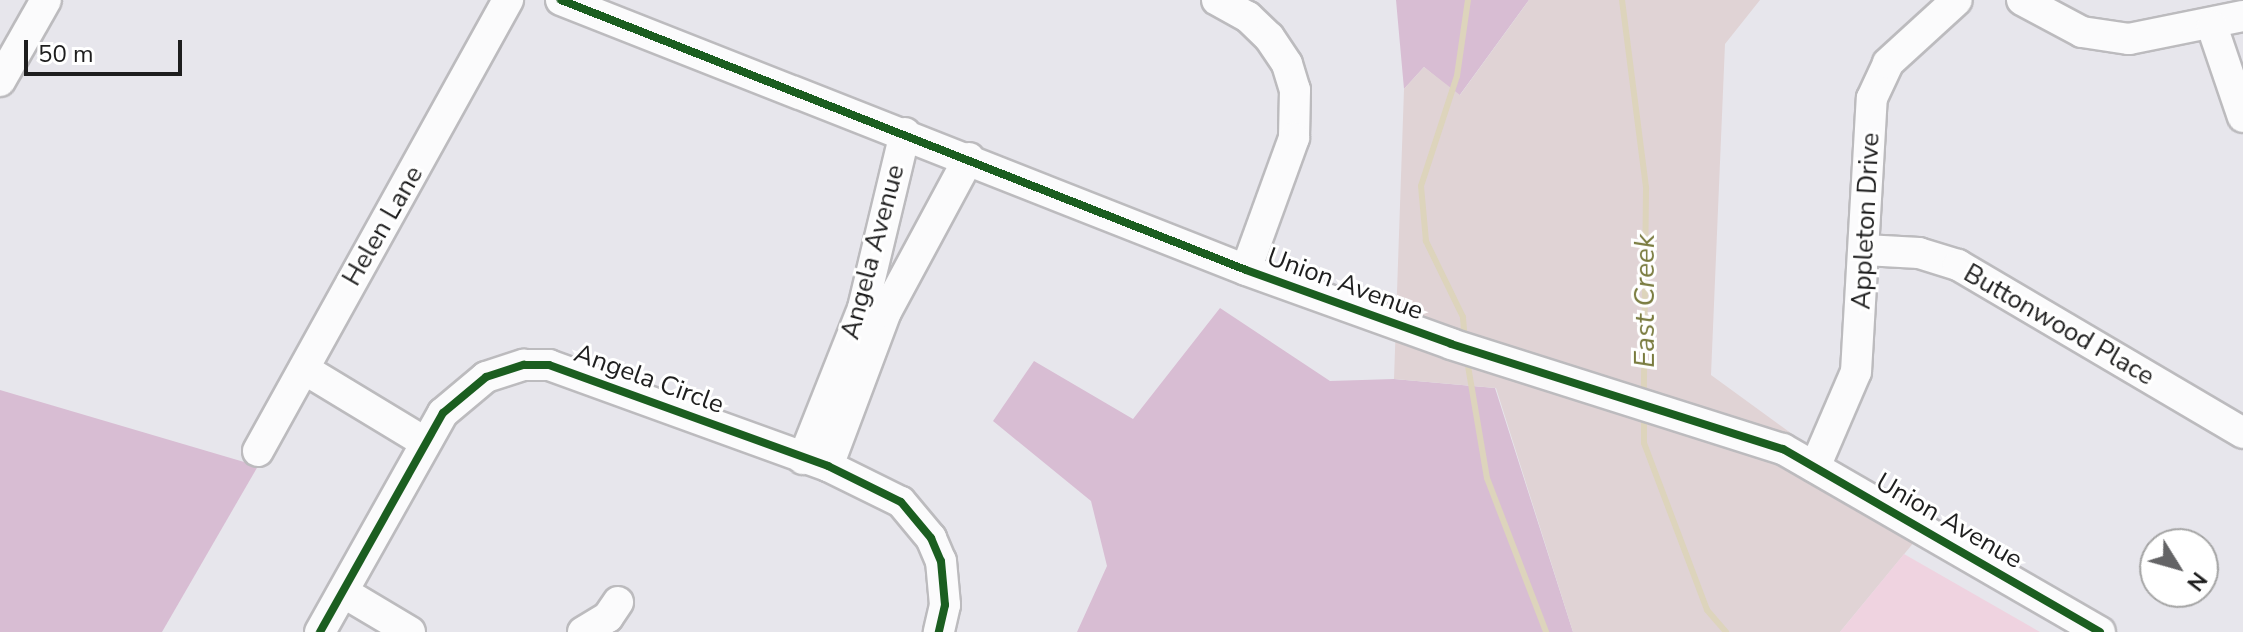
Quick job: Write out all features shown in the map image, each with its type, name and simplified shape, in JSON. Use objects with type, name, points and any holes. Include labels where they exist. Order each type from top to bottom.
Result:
[{"type":"street","points":[[0,81],[46,0]]},
{"type":"street","name":"Helen Lane","points":[[258,451],[508,0]]},
{"type":"street","name":"Union Avenue","points":[[561,0],[969,158],[1246,270],[1451,344],[1783,449],[2100,632]]},
{"type":"street","points":[[1217,0],[1248,17],[1269,37],[1287,64],[1295,90],[1294,138],[1246,270]]},
{"type":"street","name":"Appleton Drive","points":[[1815,467],[1856,372],[1875,88],[1901,48],[1957,0]]},
{"type":"street","points":[[2022,0],[2058,23],[2096,36],[2144,39],[2212,26],[2243,16]]},
{"type":"street","points":[[2212,26],[2243,117]]},
{"type":"street","name":"Angela Avenue","points":[[816,462],[863,308],[905,133]]},
{"type":"street","name":"Angela Avenue","points":[[816,462],[886,312],[969,158]]},
{"type":"street","name":"Buttonwood Place","points":[[1865,250],[1919,253],[1958,265],[2243,433]]},
{"type":"street","name":"Angela Circle","points":[[320,632],[423,441],[470,387],[503,370],[549,365],[574,369],[816,462],[901,502],[931,538],[945,587],[939,632]]},
{"type":"street","points":[[304,369],[423,441]]},
{"type":"street","points":[[343,592],[410,632]]},
{"type":"street","points":[[583,632],[608,617],[618,602]]},
{"type":"shaded area","points":[[1396,0],[1529,0],[1459,96],[1424,67],[1404,89]]},
{"type":"shaded area","points":[[1529,0],[1760,0],[1725,44],[1711,375],[1924,530],[1840,632],[1573,632],[1496,388],[1394,379],[1404,89],[1424,67],[1460,95]]},
{"type":"shaded area","points":[[1220,308],[1330,381],[1394,379],[1495,388],[1573,632],[1077,632],[1107,566],[1091,501],[993,421],[1034,361],[1133,419]]},
{"type":"shaded area","points":[[0,390],[258,466],[162,632],[0,632]]},
{"type":"shaded area","points":[[1904,554],[2040,632],[1840,632]]},
{"type":"waterway","points":[[1465,341],[1463,317],[1426,241],[1421,186],[1457,76],[1468,0]]},
{"type":"waterway","name":"East Creek","points":[[1622,0],[1646,188],[1644,395]]},
{"type":"waterway","points":[[1467,360],[1487,478],[1546,632]]},
{"type":"waterway","name":"East Creek","points":[[1644,414],[1644,443],[1707,610],[1726,632]]},
{"type":"cycle path","points":[[561,0],[1246,270],[1451,344],[1783,449],[2100,632]]},
{"type":"cycle path","points":[[320,632],[443,413],[486,377],[524,365],[549,365],[828,466],[901,502],[931,538],[941,561],[945,605],[939,632]]}]
